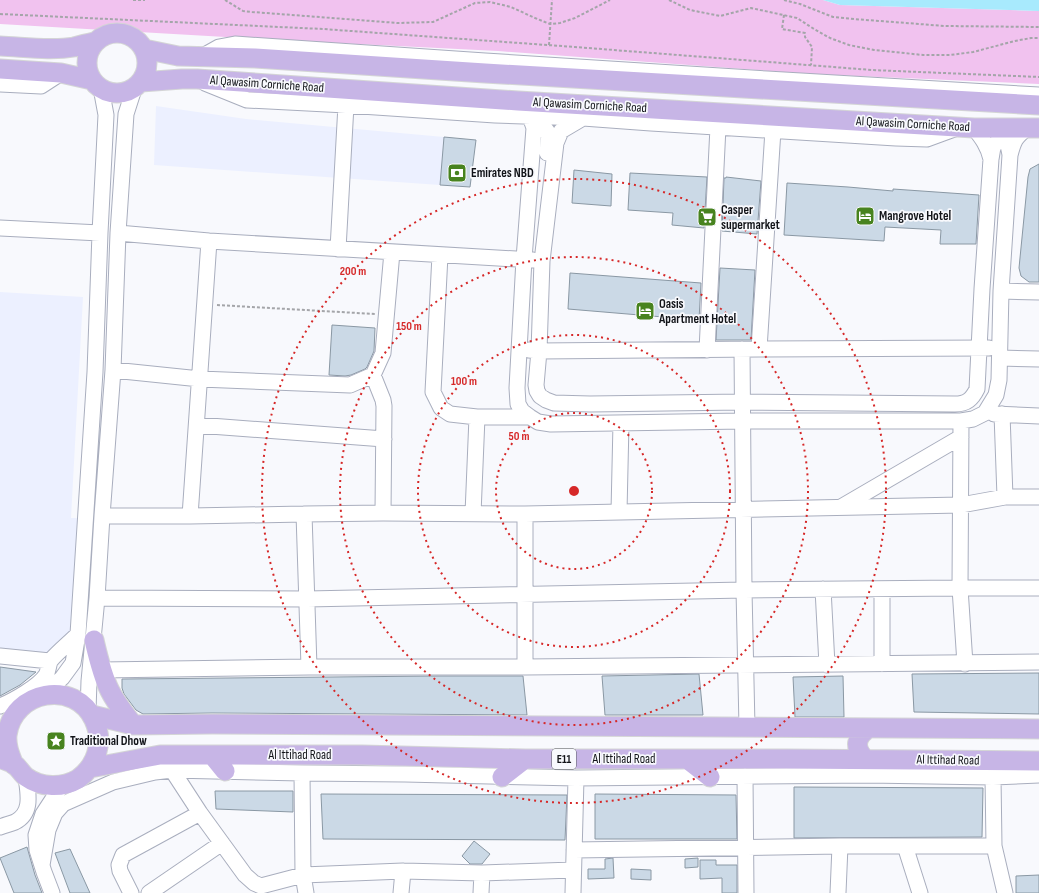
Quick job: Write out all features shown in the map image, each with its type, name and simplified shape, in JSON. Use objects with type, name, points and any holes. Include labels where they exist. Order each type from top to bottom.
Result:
[{"type":"main road","points":[[0,69],[61,73],[97,84],[112,93],[123,93],[138,85],[146,75],[148,66],[147,58],[139,41],[122,33],[112,33],[103,36],[96,42],[90,50],[87,60],[88,71],[97,84]]},
{"type":"main road","points":[[0,46],[59,48],[74,47],[96,42]]},
{"type":"main road","name":"Al Qawasim Corniche Road","points":[[144,49],[178,56],[255,58],[485,73],[1039,105]]},
{"type":"main road","name":"Al Qawasim Corniche Road","points":[[138,85],[182,79],[197,79],[518,101],[968,127],[1033,128]]},
{"type":"main road","points":[[86,637],[110,690],[134,725]]},
{"type":"main road","points":[[57,694],[70,698],[82,705],[90,713],[97,728],[99,742],[97,756],[90,768],[82,776],[62,786],[47,786],[34,782],[13,766],[9,751],[7,736],[11,721],[19,709],[30,700],[43,695],[57,694]]},
{"type":"main road","points":[[0,716],[19,709]]},
{"type":"main road","points":[[90,713],[134,725],[227,724],[1039,728]]},
{"type":"main road","points":[[865,759],[860,754],[858,739],[862,732],[869,728]]},
{"type":"main road","name":"Al Ittihad Road","points":[[90,768],[160,755],[362,755],[524,759],[865,759],[1039,761]]},
{"type":"main road","points":[[212,755],[225,771]]},
{"type":"main road","points":[[502,777],[524,759]]},
{"type":"main road","points":[[687,759],[710,777]]},
{"type":"street","name":"Al Qawasim Corniche Road","points":[[203,56],[219,47],[235,44],[766,79],[1039,95]]},
{"type":"street","points":[[0,84],[41,86],[61,73]]},
{"type":"street","points":[[197,79],[247,100],[495,115],[583,118],[651,124],[896,138],[928,139],[968,127],[986,143],[991,159]]},
{"type":"street","points":[[90,713],[86,637],[100,233],[106,115],[97,84]]},
{"type":"street","points":[[43,695],[62,678],[73,663],[86,637],[98,598],[102,516],[113,370],[118,233],[126,114],[138,85]]},
{"type":"street","points":[[518,101],[527,110],[534,128],[534,133],[524,259],[517,388],[518,404],[522,411],[538,422],[551,424],[621,424],[743,421],[961,421],[973,419],[985,413],[1039,416]]},
{"type":"street","points":[[338,249],[346,105]]},
{"type":"street","points":[[583,118],[561,132],[556,143],[542,261],[539,351],[536,385],[540,396],[554,403],[742,402],[962,404],[973,397],[977,389],[982,282],[991,159],[994,146],[999,141],[1003,140],[1008,145],[1010,155]]},
{"type":"street","points":[[706,350],[718,127]]},
{"type":"street","points":[[534,133],[540,128],[544,128],[548,131],[546,164],[549,173],[552,176]]},
{"type":"street","points":[[985,413],[996,395],[999,380],[1001,291],[1010,155],[1013,142],[1018,135],[1033,128]]},
{"type":"street","points":[[759,349],[773,130]]},
{"type":"street","points":[[0,228],[100,233]]},
{"type":"street","points":[[118,233],[209,241],[542,261]]},
{"type":"street","points":[[190,516],[209,241]]},
{"type":"street","points":[[113,370],[200,379],[350,385],[373,375],[383,353],[392,252]]},
{"type":"street","points":[[440,255],[433,392],[436,400],[441,408],[450,414],[477,417],[530,417]]},
{"type":"street","points":[[1001,291],[1039,292]]},
{"type":"street","points":[[520,349],[539,351],[979,348],[1039,359]]},
{"type":"street","points":[[742,349],[747,727]]},
{"type":"street","points":[[373,375],[384,406],[383,513]]},
{"type":"street","points":[[1002,414],[1005,497]]},
{"type":"street","points":[[473,514],[477,417]]},
{"type":"street","points":[[961,421],[960,588],[965,664]]},
{"type":"street","points":[[619,512],[621,424]]},
{"type":"street","points":[[197,426],[384,439]]},
{"type":"street","points":[[840,507],[961,437]]},
{"type":"street","points":[[102,516],[383,513],[525,514],[961,505],[1005,497],[1039,497]]},
{"type":"street","points":[[304,514],[309,667]]},
{"type":"street","points":[[525,514],[525,668]]},
{"type":"street","points":[[98,598],[307,599],[744,590],[1039,588]]},
{"type":"street","points":[[823,589],[827,665]]},
{"type":"street","points":[[882,589],[882,664]]},
{"type":"street","points":[[0,656],[50,661],[86,637]]},
{"type":"street","points":[[0,706],[17,698],[36,685],[47,674],[50,661]]},
{"type":"street","points":[[102,670],[309,667],[525,668],[1039,662]]},
{"type":"street","points":[[5,826],[19,820],[24,815],[28,806],[29,795],[13,766]]},
{"type":"street","points":[[172,770],[200,813],[245,875],[254,884],[261,886],[303,875],[403,871],[482,873],[573,870]]},
{"type":"street","points":[[42,865],[48,830],[55,813],[63,804],[113,782],[155,772],[172,770],[576,778],[745,776],[993,777],[1039,775]]},
{"type":"street","points":[[302,773],[303,875],[306,893]]},
{"type":"street","points":[[745,776],[746,893]]},
{"type":"street","points":[[993,777],[994,846],[1006,893]]},
{"type":"street","points":[[573,893],[576,778]]},
{"type":"street","points":[[52,893],[42,865],[36,835],[42,814],[62,786]]},
{"type":"street","points":[[131,893],[120,871],[119,865],[123,855],[200,813]]},
{"type":"street","points":[[149,893],[222,843]]},
{"type":"street","points":[[574,850],[840,846],[994,846]]},
{"type":"street","points":[[838,893],[840,846]]},
{"type":"street","points":[[905,846],[920,893]]},
{"type":"street","points":[[402,893],[403,871]]},
{"type":"street","points":[[481,893],[482,873]]},
{"type":"street","points":[[279,893],[303,875]]},
{"type":"path","points":[[133,0],[145,0]]},
{"type":"path","points":[[225,0],[243,10],[252,12],[398,23],[433,22],[475,3],[490,2],[511,7],[550,24],[560,23],[575,18],[610,0]]},
{"type":"path","points":[[549,45],[552,0]]},
{"type":"path","points":[[669,0],[690,10],[720,16],[751,8],[784,15],[797,18],[830,38],[849,45],[874,50],[923,56],[973,52],[1015,41],[1039,38]]},
{"type":"path","points":[[784,0],[800,4],[834,17],[945,26],[1039,27]]},
{"type":"path","points":[[0,14],[323,29],[872,70],[1039,77]]},
{"type":"path","points":[[784,15],[782,29],[805,33],[805,37],[812,48],[811,65]]},
{"type":"path","points":[[205,305],[386,315]]},
{"type":"shaded area","points":[[0,0],[823,0],[840,5],[1039,11],[1039,84],[810,74],[498,51],[0,24]]},
{"type":"shaded area","points":[[156,106],[246,119],[444,137],[440,185],[154,165]]},
{"type":"shaded area","points":[[0,292],[83,297],[71,518],[81,518],[73,634],[51,654],[0,652]]},
{"type":"water","points":[[823,0],[1039,0],[1039,11],[840,5]]},
{"type":"building","points":[[444,137],[476,140],[470,187],[440,185]]},
{"type":"building","points":[[1039,164],[1039,282],[1029,282],[1021,276],[1019,268],[1028,177],[1030,169]]},
{"type":"building","points":[[574,170],[612,174],[611,206],[572,203]]},
{"type":"building","points":[[630,173],[707,177],[704,228],[672,225],[673,213],[628,210]]},
{"type":"building","points":[[724,178],[761,181],[757,234],[722,231]]},
{"type":"building","points":[[787,183],[893,191],[893,189],[979,195],[976,244],[940,244],[941,230],[885,227],[884,241],[784,235]]},
{"type":"building","points":[[720,268],[755,270],[751,340],[716,340]]},
{"type":"building","name":"Oasis Apartment Hotel","points":[[570,273],[701,283],[699,320],[568,309]]},
{"type":"building","points":[[332,325],[375,328],[374,351],[365,369],[345,376],[329,375]]},
{"type":"building","points":[[0,667],[36,672],[20,685],[0,696]]},
{"type":"building","points":[[1039,673],[1039,714],[914,712],[912,674]]},
{"type":"building","points":[[699,674],[703,715],[605,715],[602,676]]},
{"type":"building","points":[[523,676],[527,715],[143,714],[136,710],[124,694],[122,688],[122,679]]},
{"type":"building","points":[[843,676],[844,717],[795,717],[793,677]]},
{"type":"building","points":[[794,787],[983,788],[982,837],[794,838]]},
{"type":"building","points":[[215,791],[293,791],[293,812],[216,809]]},
{"type":"building","points":[[321,794],[567,795],[565,840],[323,839]]},
{"type":"building","points":[[595,794],[736,795],[737,839],[595,839]]},
{"type":"building","points":[[474,841],[490,854],[482,864],[470,864],[462,856]]},
{"type":"building","points":[[27,847],[42,893],[14,893],[0,858]]},
{"type":"building","points":[[70,849],[90,893],[70,893],[55,853]]},
{"type":"building","points":[[613,858],[614,878],[588,879],[588,869],[605,869],[605,859]]},
{"type":"building","points":[[698,858],[698,867],[685,868],[685,859]]},
{"type":"building","points":[[700,860],[716,860],[716,865],[737,865],[737,893],[722,893],[722,878],[700,879]]},
{"type":"building","points":[[631,869],[651,870],[651,880],[631,879]]},
{"type":"building","points":[[1039,875],[1039,893],[1016,893],[1016,876]]},
{"type":"place","name":"Emirates NBD","points":[[457,173]]},
{"type":"place","name":"Mangrove Hotel","points":[[865,216]]},
{"type":"place","name":"Casper supermarket","points":[[707,217]]},
{"type":"place","name":"Oasis Apartment Hotel","points":[[645,311]]},
{"type":"place","name":"Traditional Dhow","points":[[56,741]]}]
